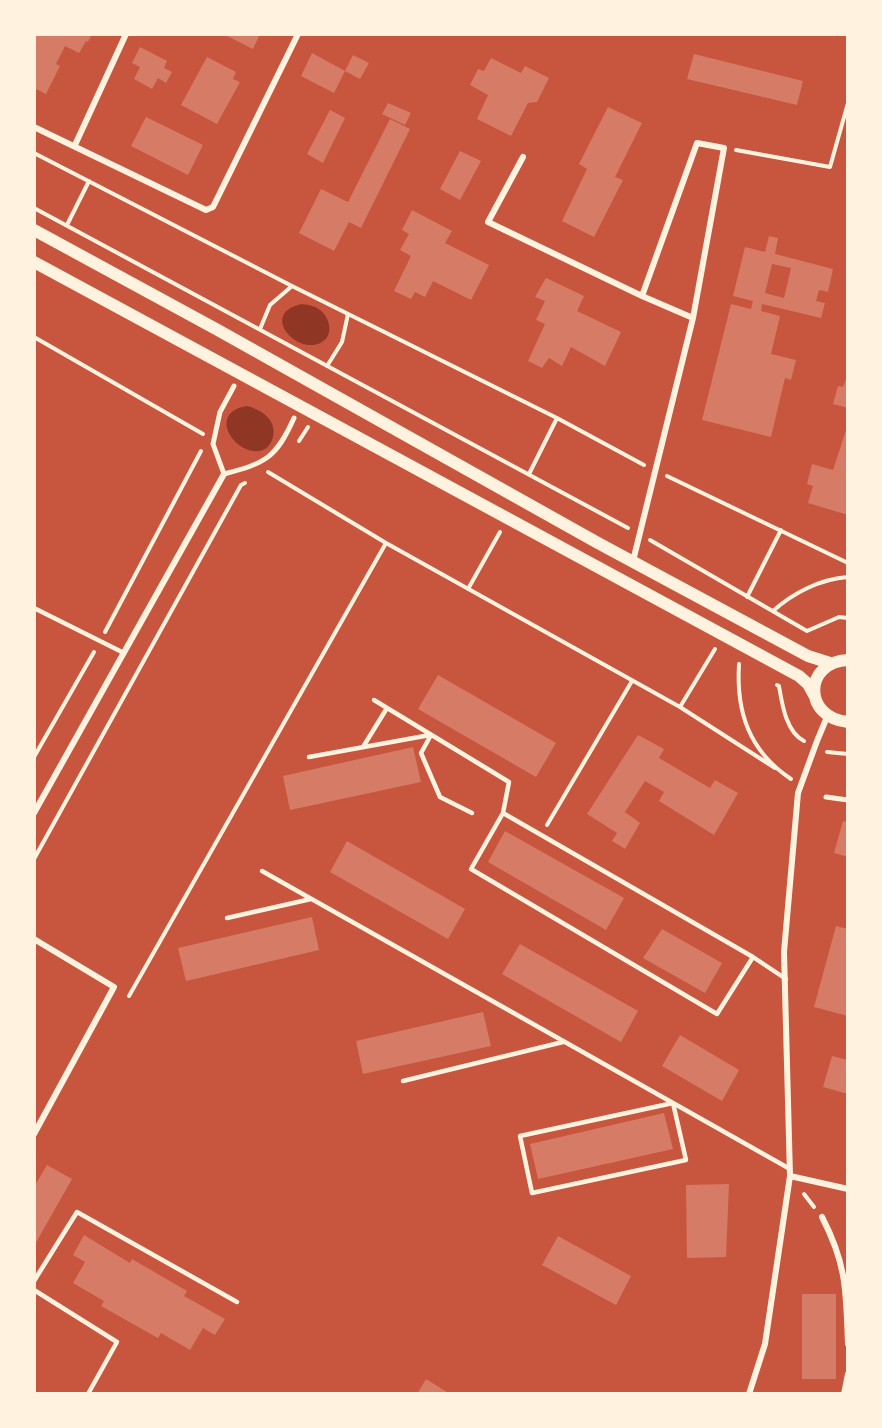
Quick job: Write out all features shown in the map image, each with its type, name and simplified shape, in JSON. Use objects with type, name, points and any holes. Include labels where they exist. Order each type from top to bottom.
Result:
[{"type":"main road","points":[[34,230],[251,348],[633,562],[808,656],[830,663],[848,660]]},
{"type":"main road","points":[[34,262],[799,676],[808,684],[821,711],[827,717],[848,722]]},
{"type":"main road","points":[[814,695],[818,676],[830,663]]},
{"type":"street","points":[[75,146],[126,34]]},
{"type":"street","points":[[34,126],[207,210],[213,207],[298,34]]},
{"type":"street","points":[[633,562],[693,318],[724,148],[696,143],[642,296]]},
{"type":"street","points":[[523,157],[488,222],[693,318]]},
{"type":"street","points":[[224,474],[213,444],[220,412],[234,386]]},
{"type":"street","points":[[34,813],[224,474],[269,457],[277,450],[294,418]]},
{"type":"street","points":[[749,1394],[765,1344],[790,1173],[784,952],[798,793],[827,717]]},
{"type":"street","points":[[826,797],[848,800]]},
{"type":"street","points":[[34,939],[114,987],[34,1134]]},
{"type":"street","points":[[790,1173],[848,1189]]},
{"type":"street","points":[[822,1217],[839,1252],[843,1267],[846,1285],[848,1344]]},
{"type":"street","points":[[844,1394],[848,1374]]},
{"type":"lane","points":[[34,608],[124,653]]},
{"type":"lane","points":[[374,700],[509,782],[503,813],[471,869],[717,1014],[753,957]]},
{"type":"lane","points":[[363,747],[387,708]]},
{"type":"lane","points":[[309,757],[431,735]]},
{"type":"lane","points":[[431,735],[421,753],[440,797],[472,813]]},
{"type":"lane","points":[[503,813],[753,957],[786,979]]},
{"type":"lane","points":[[262,871],[673,1103],[790,1173]]},
{"type":"lane","points":[[227,918],[311,899]]},
{"type":"lane","points":[[403,1081],[564,1041]]},
{"type":"lane","points":[[673,1103],[686,1160],[532,1193],[520,1136],[673,1103]]},
{"type":"lane","points":[[34,1281],[77,1212],[237,1302]]},
{"type":"lane","points":[[34,1290],[117,1342],[88,1394]]},
{"type":"path","points":[[724,148],[830,167],[848,103]]},
{"type":"path","points":[[34,153],[655,470],[848,563]]},
{"type":"path","points":[[67,225],[89,181]]},
{"type":"path","points":[[34,208],[639,533],[807,631],[838,617],[848,618]]},
{"type":"path","points":[[251,348],[270,305],[292,286]]},
{"type":"path","points":[[315,384],[342,342],[348,314]]},
{"type":"path","points":[[34,337],[206,436],[213,444]]},
{"type":"path","points":[[529,474],[557,418]]},
{"type":"path","points":[[295,447],[309,426]]},
{"type":"path","points":[[34,757],[199,459],[208,427]]},
{"type":"path","points":[[255,463],[386,543],[680,707],[791,778],[790,790]]},
{"type":"path","points":[[260,477],[270,473],[276,467]]},
{"type":"path","points":[[34,859],[242,485],[251,481]]},
{"type":"path","points":[[747,597],[782,530]]},
{"type":"path","points":[[468,589],[500,531]]},
{"type":"path","points":[[129,996],[386,543]]},
{"type":"path","points":[[773,611],[801,591],[820,583],[848,577]]},
{"type":"path","points":[[680,707],[715,648]]},
{"type":"path","points":[[739,664],[737,690],[745,724],[755,743],[775,768]]},
{"type":"path","points":[[541,835],[632,681]]},
{"type":"path","points":[[790,1173],[822,1217]]},
{"type":"shaded area","points":[[302,304],[320,310],[326,317],[329,331],[322,342],[312,345],[303,344],[286,332],[283,316],[289,309]]},
{"type":"shaded area","points":[[247,406],[263,413],[273,426],[273,439],[265,449],[255,451],[245,449],[230,435],[227,426],[228,418],[234,410]]},
{"type":"building","points":[[34,34],[92,34],[79,53],[65,46],[56,64],[60,66],[46,94],[34,88]]},
{"type":"building","points":[[223,34],[260,34],[253,49]]},
{"type":"building","points":[[140,47],[167,61],[164,68],[172,72],[166,83],[158,78],[152,89],[134,79],[140,67],[132,63]]},
{"type":"building","points":[[312,53],[345,71],[334,93],[301,76]]},
{"type":"building","points":[[694,54],[803,81],[797,105],[687,79]]},
{"type":"building","points":[[353,55],[369,63],[360,79],[345,71]]},
{"type":"building","points":[[207,57],[236,72],[233,79],[240,82],[217,124],[181,105]]},
{"type":"building","points":[[491,58],[521,73],[525,66],[549,78],[537,102],[528,103],[511,136],[477,119],[488,95],[470,85],[478,69],[484,71]]},
{"type":"building","points":[[388,103],[411,113],[405,125],[382,114]]},
{"type":"building","points":[[608,107],[642,123],[615,177],[623,180],[594,237],[562,221],[587,169],[579,164]]},
{"type":"building","points":[[330,110],[345,118],[323,163],[307,154]]},
{"type":"building","points":[[146,117],[203,145],[188,175],[131,146]]},
{"type":"building","points":[[390,119],[410,129],[361,228],[349,222],[334,251],[299,233],[321,189],[348,202]]},
{"type":"building","points":[[460,151],[481,161],[460,200],[440,189]]},
{"type":"building","points":[[412,210],[452,231],[445,243],[489,265],[471,300],[433,281],[425,297],[415,292],[411,299],[394,291],[411,256],[400,250],[409,234],[402,230]]},
{"type":"building","points":[[769,236],[778,238],[775,254],[833,269],[828,292],[819,290],[816,301],[825,303],[821,318],[762,304],[761,311],[780,316],[771,354],[796,360],[791,380],[785,378],[771,437],[702,420],[731,304],[751,309],[753,301],[733,296],[745,247],[765,252]],"holes":[[[772,264],[791,268],[784,298],[765,293]]]},
{"type":"building","points":[[546,278],[584,296],[577,311],[621,332],[605,366],[571,347],[562,366],[549,358],[542,368],[528,361],[545,324],[536,320],[545,301],[535,297]]},
{"type":"building","points":[[848,374],[848,408],[833,404],[838,386],[843,387]]},
{"type":"building","points":[[848,424],[848,515],[808,503],[813,486],[807,484],[812,464],[833,470]]},
{"type":"building","points":[[438,675],[556,743],[536,777],[418,709]]},
{"type":"building","points":[[638,735],[664,749],[659,758],[710,788],[715,780],[738,793],[714,835],[659,801],[664,792],[645,781],[625,812],[640,823],[625,849],[612,841],[617,833],[587,814]]},
{"type":"building","points":[[413,747],[421,782],[290,810],[283,776]]},
{"type":"building","points":[[843,821],[848,822],[848,857],[834,853]]},
{"type":"building","points":[[505,831],[624,898],[606,930],[488,862]]},
{"type":"building","points":[[347,841],[465,909],[448,939],[330,872]]},
{"type":"building","points":[[312,917],[319,950],[186,981],[178,948]]},
{"type":"building","points":[[836,926],[848,929],[848,1016],[814,1007]]},
{"type":"building","points":[[662,929],[722,963],[705,993],[643,958]]},
{"type":"building","points":[[520,944],[638,1011],[621,1042],[502,974]]},
{"type":"building","points":[[483,1012],[491,1046],[363,1074],[356,1041]]},
{"type":"building","points":[[680,1035],[739,1070],[722,1101],[662,1066]]},
{"type":"building","points":[[832,1056],[848,1060],[848,1094],[823,1087]]},
{"type":"building","points":[[664,1113],[673,1149],[538,1179],[530,1144]]},
{"type":"building","points":[[47,1165],[72,1179],[34,1246],[34,1187]]},
{"type":"building","points":[[729,1184],[726,1257],[687,1258],[686,1185]]},
{"type":"building","points":[[84,1235],[130,1263],[132,1259],[187,1291],[184,1296],[225,1319],[215,1335],[203,1328],[190,1350],[161,1333],[158,1338],[101,1306],[104,1301],[73,1283],[85,1262],[73,1255]]},
{"type":"building","points":[[558,1236],[631,1276],[616,1305],[542,1265]]},
{"type":"building","points":[[802,1294],[836,1294],[836,1379],[802,1379]]},
{"type":"building","points":[[426,1379],[450,1394],[417,1394]]}]
